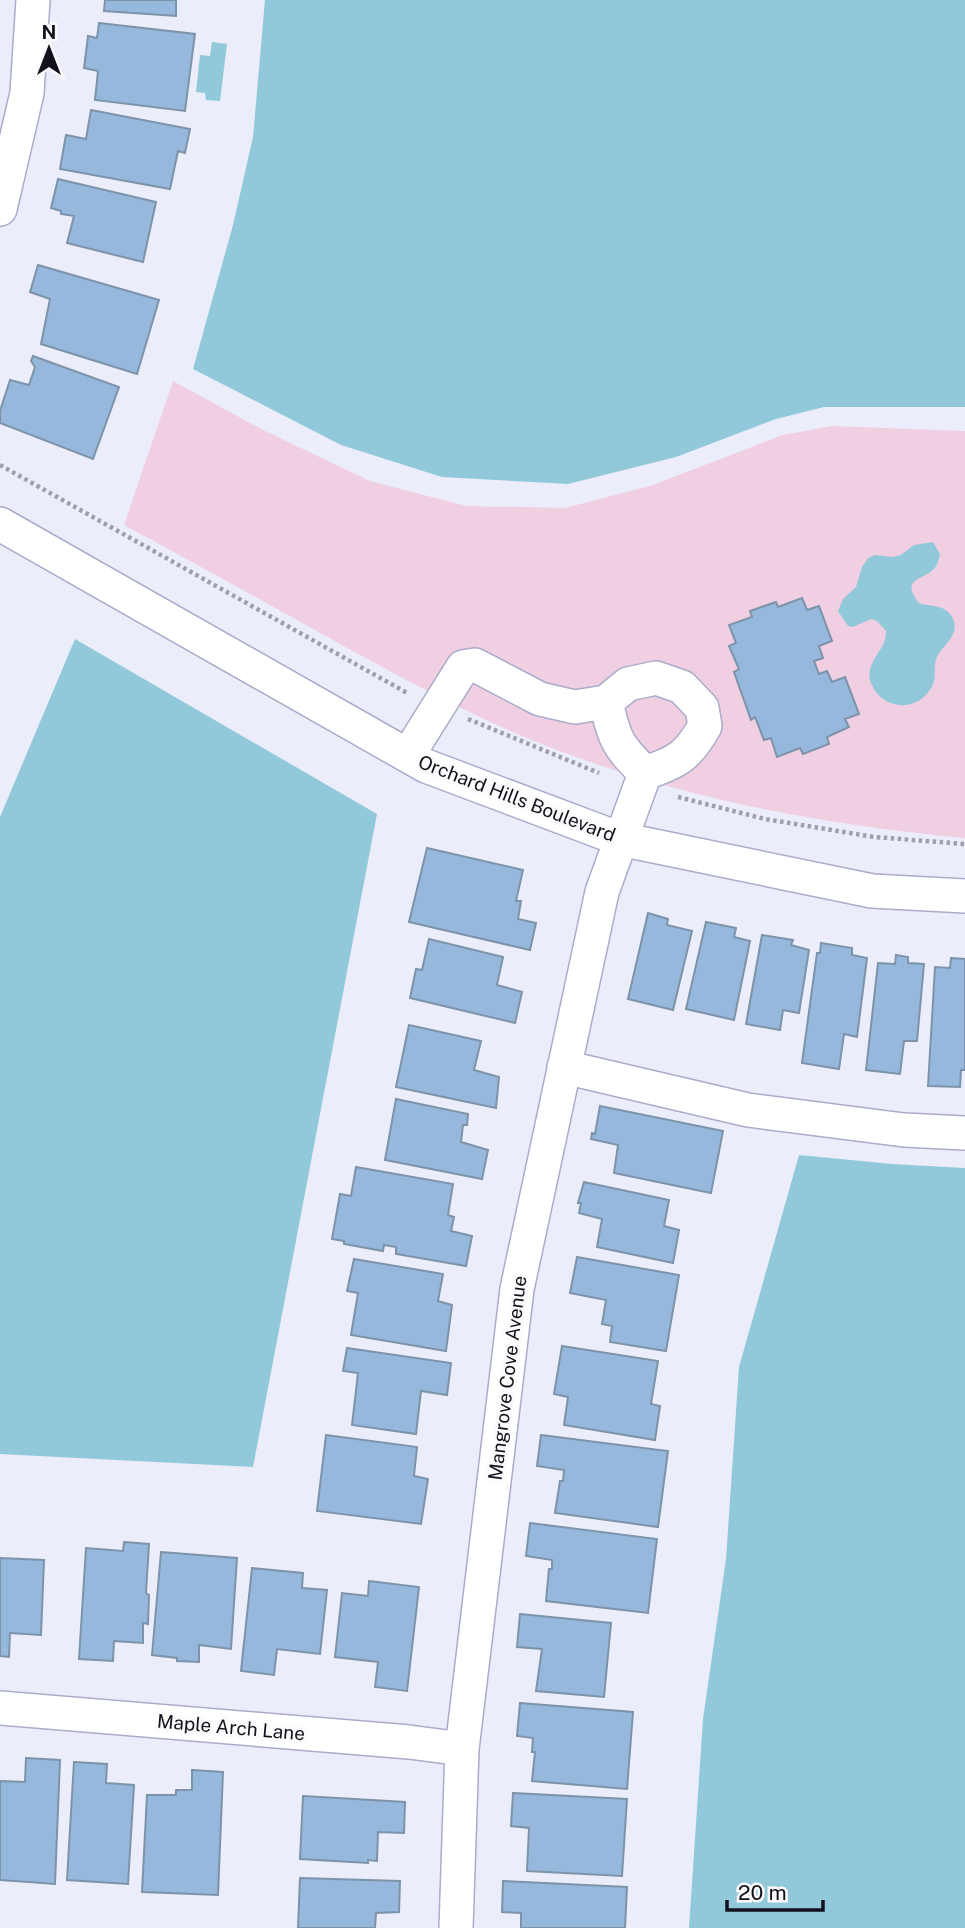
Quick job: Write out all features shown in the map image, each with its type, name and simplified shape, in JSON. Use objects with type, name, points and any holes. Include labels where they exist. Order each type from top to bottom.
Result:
[{"type":"street","points":[[0,209],[13,90],[33,0]]},
{"type":"street","name":"Orchard Hills Boulevard","points":[[0,524],[426,766],[620,839],[872,891],[965,896]]},
{"type":"street","points":[[408,755],[463,667],[475,665],[540,699],[575,706],[607,702],[628,684],[656,678],[682,687],[702,708],[705,726],[696,741],[676,763],[645,773],[621,748],[612,729],[607,702]]},
{"type":"street","name":"Mangrove Cove Avenue","points":[[456,1928],[462,1749],[517,1289],[602,892],[645,773]]},
{"type":"street","points":[[564,1066],[748,1110],[904,1130],[965,1133]]},
{"type":"street","name":"Maple Arch Lane","points":[[0,1708],[409,1742],[462,1749]]},
{"type":"shaded area","points":[[173,381],[263,430],[370,481],[466,506],[565,508],[653,485],[783,435],[832,426],[965,431],[965,838],[851,824],[739,804],[685,791],[576,757],[497,725],[422,688],[124,525]]},
{"type":"water","points":[[265,0],[965,0],[965,407],[824,407],[776,419],[676,457],[568,484],[442,477],[341,445],[193,369],[233,225],[253,137]]},
{"type":"water","points":[[212,42],[227,44],[220,101],[206,100],[205,93],[196,92],[200,55],[210,56]]},
{"type":"water","points":[[933,542],[940,554],[938,563],[933,570],[915,581],[912,589],[919,603],[942,608],[949,613],[955,628],[936,658],[934,681],[928,693],[911,704],[898,705],[881,697],[870,680],[871,667],[883,644],[886,631],[877,621],[871,619],[853,627],[848,626],[838,611],[843,599],[856,587],[862,567],[868,558],[875,555],[893,557],[901,555],[914,545]]},
{"type":"water","points":[[75,639],[377,814],[253,1467],[0,1454],[0,817]]},
{"type":"water","points":[[799,1155],[965,1168],[965,1928],[689,1928],[703,1719],[726,1559],[739,1367]]},
{"type":"building","points":[[105,0],[176,0],[176,16],[104,11]]},
{"type":"building","points":[[99,23],[195,34],[185,111],[95,100],[98,71],[84,68],[88,36],[97,38]]},
{"type":"building","points":[[91,110],[190,129],[185,153],[178,151],[170,189],[60,169],[66,135],[86,139]]},
{"type":"building","points":[[58,179],[156,202],[143,262],[67,243],[74,216],[61,214],[61,211],[51,208]]},
{"type":"building","points":[[38,265],[159,300],[137,374],[41,344],[50,299],[30,292]]},
{"type":"building","points":[[33,356],[119,387],[93,459],[0,423],[0,411],[10,380],[29,385],[35,367],[31,361]]},
{"type":"building","points":[[802,598],[807,610],[819,606],[832,641],[819,646],[823,658],[814,661],[819,674],[827,671],[832,682],[845,677],[859,714],[845,719],[849,727],[827,737],[829,744],[803,754],[800,748],[777,757],[771,738],[764,740],[755,717],[751,720],[734,672],[739,669],[729,646],[736,643],[729,625],[752,617],[750,611],[776,602],[778,607]]},
{"type":"building","points":[[427,848],[523,870],[516,901],[521,901],[518,919],[536,923],[530,950],[409,922]]},
{"type":"building","points":[[648,913],[668,919],[667,925],[692,931],[673,1010],[628,999]]},
{"type":"building","points":[[706,922],[736,928],[734,937],[750,941],[734,1020],[686,1009]]},
{"type":"building","points":[[762,935],[793,940],[791,945],[809,950],[799,1013],[783,1010],[780,1030],[746,1024]]},
{"type":"building","points":[[429,939],[503,957],[497,985],[522,992],[515,1023],[410,998],[416,969],[422,970]]},
{"type":"building","points":[[821,943],[852,948],[852,955],[867,958],[857,1037],[844,1034],[839,1069],[802,1063],[817,953],[820,953]]},
{"type":"building","points":[[896,955],[908,957],[908,963],[924,964],[917,1041],[904,1041],[900,1074],[866,1070],[878,963],[895,964]]},
{"type":"building","points":[[951,958],[965,959],[965,1070],[961,1070],[960,1087],[928,1086],[935,967],[950,968]]},
{"type":"building","points":[[409,1025],[481,1041],[474,1070],[499,1077],[496,1108],[396,1087]]},
{"type":"building","points":[[396,1099],[468,1114],[467,1125],[463,1125],[461,1142],[488,1150],[482,1179],[385,1160]]},
{"type":"building","points":[[600,1106],[723,1131],[711,1193],[614,1173],[618,1145],[591,1139],[592,1133],[595,1134]]},
{"type":"building","points":[[356,1167],[453,1184],[448,1215],[454,1217],[451,1231],[472,1236],[466,1266],[396,1254],[396,1247],[384,1245],[383,1251],[344,1244],[344,1241],[332,1239],[340,1194],[351,1196]]},
{"type":"building","points":[[584,1182],[669,1200],[664,1226],[679,1230],[673,1263],[597,1247],[602,1219],[579,1213],[581,1203],[578,1203]]},
{"type":"building","points":[[577,1257],[679,1275],[666,1351],[610,1342],[612,1326],[602,1324],[606,1300],[570,1293]]},
{"type":"building","points":[[354,1259],[443,1274],[438,1301],[452,1305],[446,1351],[351,1335],[358,1293],[347,1291]]},
{"type":"building","points":[[562,1346],[658,1361],[651,1404],[660,1406],[655,1440],[564,1425],[568,1397],[554,1394]]},
{"type":"building","points":[[347,1348],[451,1363],[447,1395],[421,1391],[416,1434],[352,1425],[358,1373],[343,1371]]},
{"type":"building","points":[[326,1435],[417,1447],[414,1476],[428,1479],[421,1524],[317,1511]]},
{"type":"building","points":[[541,1435],[668,1451],[658,1527],[555,1513],[564,1470],[537,1466]]},
{"type":"building","points":[[530,1523],[657,1539],[648,1613],[546,1601],[552,1560],[526,1556]]},
{"type":"building","points":[[124,1542],[149,1544],[146,1593],[149,1595],[148,1624],[143,1623],[143,1643],[114,1641],[113,1661],[79,1659],[86,1548],[123,1551]]},
{"type":"building","points":[[161,1552],[237,1558],[231,1649],[199,1645],[199,1662],[177,1661],[177,1658],[152,1655]]},
{"type":"building","points":[[0,1558],[44,1560],[41,1635],[10,1633],[9,1657],[0,1656]]},
{"type":"building","points":[[252,1568],[303,1573],[302,1588],[327,1590],[320,1654],[277,1649],[274,1675],[241,1671]]},
{"type":"building","points":[[369,1581],[419,1587],[407,1691],[375,1687],[378,1662],[335,1657],[342,1593],[368,1596]]},
{"type":"building","points":[[520,1614],[611,1623],[604,1697],[536,1691],[542,1649],[517,1647]]},
{"type":"building","points":[[520,1703],[633,1712],[627,1789],[532,1781],[535,1752],[532,1752],[533,1738],[517,1736]]},
{"type":"building","points":[[26,1758],[60,1760],[55,1884],[0,1880],[0,1781],[25,1782]]},
{"type":"building","points":[[74,1762],[107,1764],[106,1783],[134,1785],[128,1884],[67,1880]]},
{"type":"building","points":[[192,1770],[223,1772],[218,1895],[142,1892],[147,1795],[176,1795],[176,1790],[192,1790]]},
{"type":"building","points":[[513,1793],[627,1799],[622,1876],[527,1871],[529,1828],[511,1826]]},
{"type":"building","points":[[303,1796],[405,1802],[404,1833],[378,1832],[377,1861],[368,1860],[368,1863],[300,1859]]},
{"type":"building","points":[[300,1878],[400,1881],[399,1912],[376,1913],[375,1928],[298,1928]]},
{"type":"building","points":[[503,1881],[627,1887],[625,1928],[521,1928],[521,1913],[502,1912]]}]
